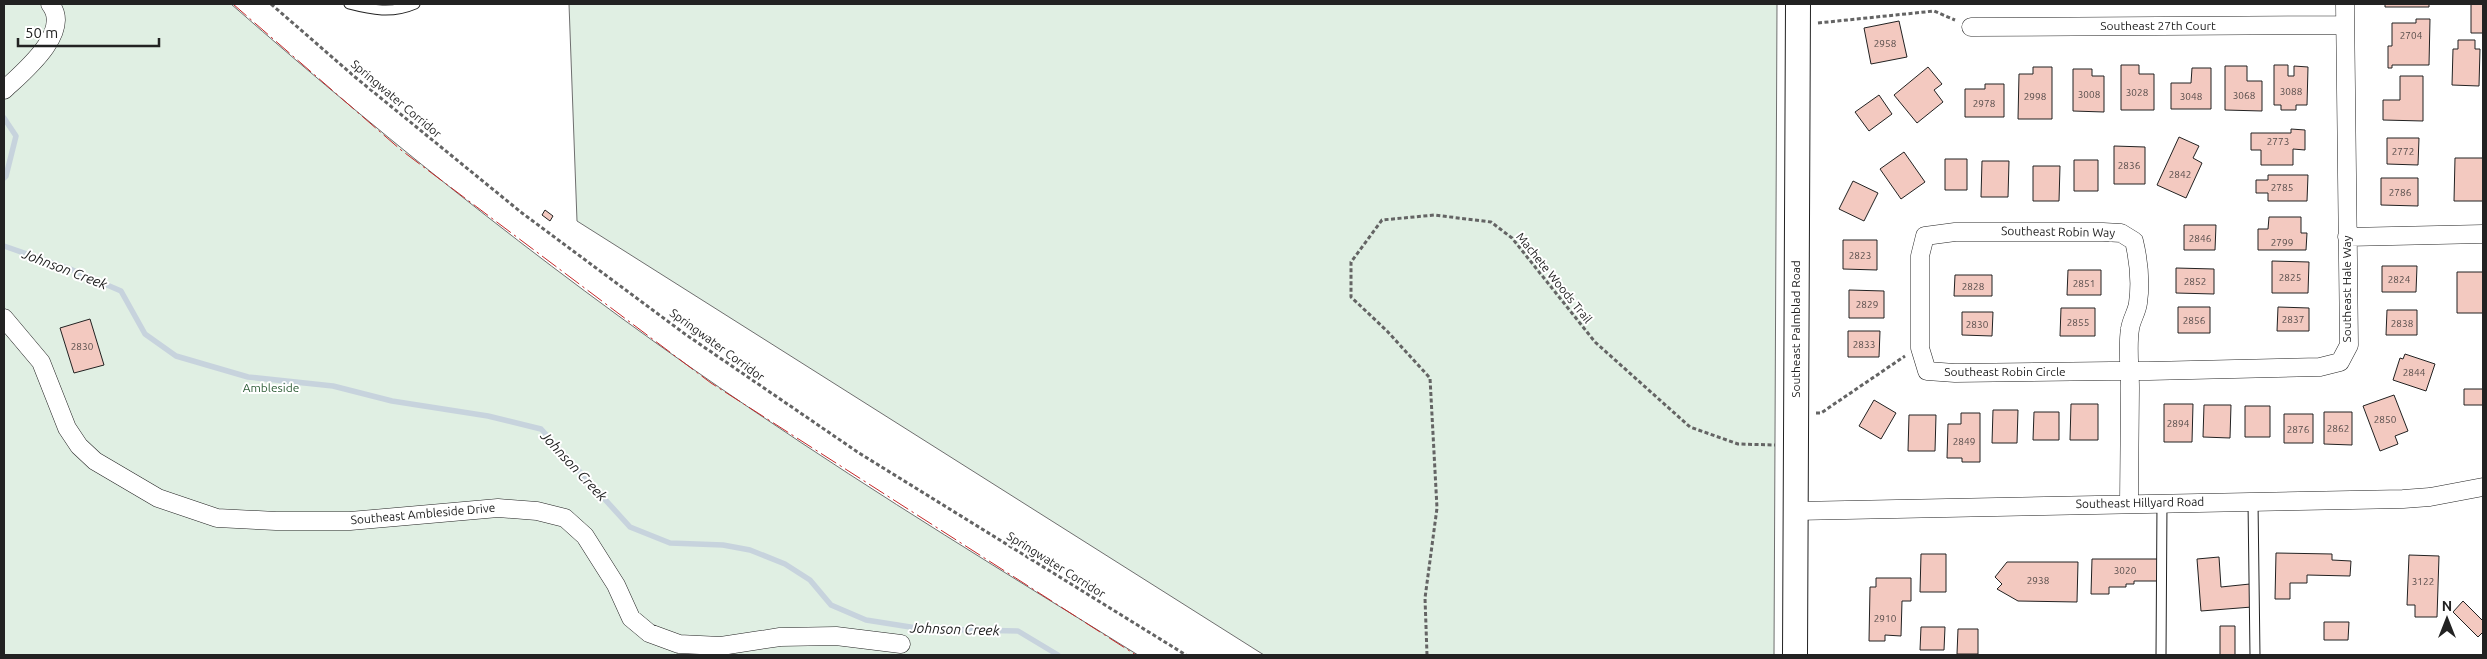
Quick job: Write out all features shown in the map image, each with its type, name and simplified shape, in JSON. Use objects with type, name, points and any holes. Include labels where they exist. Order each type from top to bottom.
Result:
[{"type":"street","points":[[4,90],[31,65],[44,49],[55,28],[50,4]]},
{"type":"street","name":"Southeast Hale Way","points":[[2130,371],[2320,367],[2340,362],[2348,345],[2344,4]]},
{"type":"street","name":"Southeast Palmblad Road","points":[[1794,655],[1798,13]]},
{"type":"street","name":"Southeast 27th Court","points":[[1971,27],[2345,25]]},
{"type":"street","name":"Southeast Robin Way","points":[[1925,236],[1955,232],[2103,232],[2121,233],[2134,241],[2140,267],[2138,304],[2130,328],[2129,503]]},
{"type":"street","points":[[2347,237],[2483,234]]},
{"type":"street","name":"Southeast Robin Circle","points":[[1925,236],[1920,256],[1920,348],[1926,371],[1956,373],[2130,371]]},
{"type":"street","name":"Southeast Ambleside Drive","points":[[4,318],[41,362],[67,428],[79,446],[95,461],[158,498],[217,518],[276,521],[350,521],[498,508],[537,511],[565,518],[585,536],[616,585],[631,618],[649,633],[672,642],[721,646],[780,637],[836,636],[901,644]]},
{"type":"street","name":"Southeast Hillyard Road","points":[[1796,511],[2403,499],[2430,497],[2483,487]]},
{"type":"lane","points":[[349,4],[377,11],[402,9],[415,4]]},
{"type":"lane","points":[[2253,502],[2256,655]]},
{"type":"lane","points":[[2161,655],[2162,503]]},
{"type":"path","name":"Springwater Corridor","points":[[270,4],[354,77],[522,213],[686,334],[859,453],[1186,655]]},
{"type":"path","points":[[1798,13],[1821,23],[1934,11],[1971,27]]},
{"type":"path","name":"Machete Woods Trail","points":[[1427,655],[1425,598],[1437,508],[1430,378],[1387,331],[1351,297],[1351,262],[1382,220],[1434,215],[1491,222],[1512,238],[1595,342],[1690,427],[1738,444],[1796,446]]},
{"type":"path","points":[[1796,413],[1821,413],[1896,361],[1920,348]]},
{"type":"green space","name":"Ambleside","points":[[4,4],[231,4],[421,164],[618,316],[754,411],[849,474],[1138,655],[4,655]]},
{"type":"green space","points":[[569,4],[1777,4],[1774,655],[1264,655],[577,221]]},
{"type":"building","points":[[2385,4],[2429,4],[2429,7],[2385,7]]},
{"type":"building","points":[[2471,4],[2483,4],[2483,33],[2471,33]]},
{"type":"building","points":[[2416,19],[2430,19],[2429,65],[2392,65],[2392,68],[2388,68],[2388,46],[2392,46],[2392,23],[2416,23]]},
{"type":"building","points":[[1899,21],[1907,57],[1871,64],[1864,28]]},
{"type":"building","points":[[2458,40],[2475,40],[2475,49],[2480,49],[2479,86],[2452,85],[2453,49],[2458,49]]},
{"type":"building","points":[[2121,65],[2139,65],[2139,74],[2154,74],[2154,110],[2121,110]]},
{"type":"building","points":[[2274,65],[2288,65],[2288,76],[2294,76],[2294,66],[2308,67],[2307,105],[2296,105],[2296,110],[2281,110],[2281,105],[2274,105]]},
{"type":"building","points":[[2225,66],[2247,66],[2247,81],[2262,81],[2262,111],[2225,110]]},
{"type":"building","points":[[1928,67],[1942,84],[1934,90],[1943,102],[1917,123],[1894,95]]},
{"type":"building","points":[[2033,67],[2052,67],[2052,119],[2018,119],[2019,74],[2033,74]]},
{"type":"building","points":[[2192,68],[2211,68],[2211,109],[2171,109],[2171,83],[2191,83]]},
{"type":"building","points":[[2073,69],[2092,69],[2092,76],[2104,76],[2104,112],[2073,111]]},
{"type":"building","points":[[2400,76],[2423,76],[2423,121],[2383,120],[2383,100],[2400,100]]},
{"type":"building","points":[[1985,84],[2004,84],[2004,117],[1965,117],[1965,89],[1985,89]]},
{"type":"building","points":[[1879,95],[1892,114],[1869,131],[1855,112]]},
{"type":"building","points":[[2291,129],[2305,130],[2305,150],[2293,149],[2293,165],[2261,165],[2261,150],[2251,150],[2251,133],[2291,133]]},
{"type":"building","points":[[2179,137],[2199,146],[2193,158],[2202,163],[2186,198],[2157,185]]},
{"type":"building","points":[[2387,138],[2419,138],[2418,165],[2387,164]]},
{"type":"building","points":[[2114,146],[2145,147],[2145,184],[2114,184]]},
{"type":"building","points":[[1904,152],[1925,182],[1901,199],[1880,169]]},
{"type":"building","points":[[2455,158],[2483,158],[2483,201],[2454,201]]},
{"type":"building","points":[[1945,159],[1967,159],[1967,190],[1945,190]]},
{"type":"building","points":[[2074,160],[2098,160],[2098,191],[2074,191]]},
{"type":"building","points":[[1982,161],[2009,161],[2008,197],[1981,197]]},
{"type":"building","points":[[2033,166],[2060,166],[2059,201],[2033,201]]},
{"type":"building","points":[[2268,175],[2308,175],[2307,201],[2268,201],[2268,193],[2256,193],[2256,180],[2268,180]]},
{"type":"building","points":[[2381,178],[2418,178],[2418,206],[2381,205]]},
{"type":"building","points":[[1853,181],[1878,193],[1864,221],[1839,209]]},
{"type":"building","points":[[545,210],[553,216],[550,221],[542,215]]},
{"type":"building","points":[[2269,217],[2301,217],[2301,233],[2307,233],[2306,250],[2258,250],[2258,229],[2268,229]]},
{"type":"building","points":[[2184,225],[2216,225],[2215,250],[2184,250]]},
{"type":"building","points":[[1843,240],[1877,240],[1877,270],[1843,269]]},
{"type":"building","points":[[2272,261],[2309,262],[2308,293],[2272,293]]},
{"type":"building","points":[[2382,266],[2417,266],[2416,292],[2382,292]]},
{"type":"building","points":[[2176,268],[2214,269],[2214,294],[2176,293]]},
{"type":"building","points":[[2068,270],[2101,270],[2101,295],[2067,295]]},
{"type":"building","points":[[2457,272],[2483,272],[2483,313],[2457,313]]},
{"type":"building","points":[[1955,275],[1992,275],[1992,296],[1954,296]]},
{"type":"building","points":[[1849,290],[1884,291],[1884,318],[1849,318]]},
{"type":"building","points":[[2178,307],[2210,307],[2210,333],[2178,333]]},
{"type":"building","points":[[2278,307],[2309,308],[2309,331],[2277,331]]},
{"type":"building","points":[[2061,308],[2095,308],[2095,336],[2060,336]]},
{"type":"building","points":[[2387,310],[2417,310],[2417,335],[2386,335]]},
{"type":"building","points":[[1962,312],[1993,312],[1992,336],[1962,335]]},
{"type":"building","points":[[90,319],[104,365],[74,373],[60,328]]},
{"type":"building","points":[[1848,331],[1880,331],[1879,357],[1848,357]]},
{"type":"building","points":[[2405,354],[2435,364],[2426,391],[2393,380],[2400,358],[2403,359]]},
{"type":"building","points":[[2464,389],[2483,389],[2483,405],[2464,405]]},
{"type":"building","points":[[2394,395],[2408,431],[2395,436],[2398,444],[2380,451],[2363,406]]},
{"type":"building","points":[[1874,400],[1896,413],[1881,439],[1859,426]]},
{"type":"building","points":[[2071,404],[2098,404],[2098,440],[2070,440]]},
{"type":"building","points":[[2164,404],[2193,404],[2192,442],[2164,442]]},
{"type":"building","points":[[2204,405],[2231,405],[2230,438],[2203,437]]},
{"type":"building","points":[[2245,406],[2270,406],[2270,437],[2245,437]]},
{"type":"building","points":[[1993,410],[2018,410],[2017,443],[1992,443]]},
{"type":"building","points":[[2034,412],[2059,412],[2059,440],[2033,440]]},
{"type":"building","points":[[2324,412],[2352,412],[2352,445],[2324,444]]},
{"type":"building","points":[[1961,413],[1980,413],[1980,462],[1962,462],[1962,458],[1947,458],[1948,424],[1961,424]]},
{"type":"building","points":[[2284,414],[2313,414],[2313,443],[2284,443]]},
{"type":"building","points":[[1909,415],[1936,415],[1935,451],[1908,451]]},
{"type":"building","points":[[2276,553],[2332,554],[2332,560],[2351,561],[2350,576],[2307,575],[2307,583],[2290,583],[2290,599],[2275,599]]},
{"type":"building","points":[[1921,554],[1946,554],[1946,592],[1920,592]]},
{"type":"building","points":[[2409,555],[2439,556],[2437,617],[2415,617],[2415,605],[2407,605]]},
{"type":"building","points":[[2219,557],[2221,587],[2250,584],[2252,607],[2201,611],[2197,559]]},
{"type":"building","points":[[2092,559],[2158,559],[2158,581],[2134,581],[2134,584],[2126,584],[2126,587],[2109,587],[2109,594],[2091,594]]},
{"type":"building","points":[[2007,562],[2078,562],[2077,602],[2018,601],[1997,589],[2002,584],[1995,577]]},
{"type":"building","points":[[1876,578],[1911,578],[1911,601],[1902,601],[1901,636],[1885,635],[1885,641],[1869,641],[1870,587],[1876,587]]},
{"type":"building","points":[[2463,601],[2483,621],[2483,632],[2478,637],[2453,612]]},
{"type":"building","points":[[2324,622],[2349,622],[2348,640],[2324,640]]},
{"type":"building","points":[[2220,626],[2235,626],[2235,655],[2220,655]]},
{"type":"building","points":[[1921,627],[1945,627],[1944,650],[1920,650]]},
{"type":"building","points":[[1958,629],[1978,629],[1978,654],[1957,654]]},
{"type":"waterway","name":"Johnson Creek","points":[[4,118],[16,136],[4,178]]},
{"type":"waterway","name":"Johnson Creek","points":[[4,246],[70,269],[121,291],[145,334],[176,356],[248,377],[333,386],[392,401],[488,416],[541,429],[630,527],[670,543],[723,545],[750,550],[785,564],[810,580],[831,605],[866,620],[923,629],[1018,631],[1058,655]]},
{"type":"power","points":[[233,4],[401,150],[711,383],[1136,655]]}]
